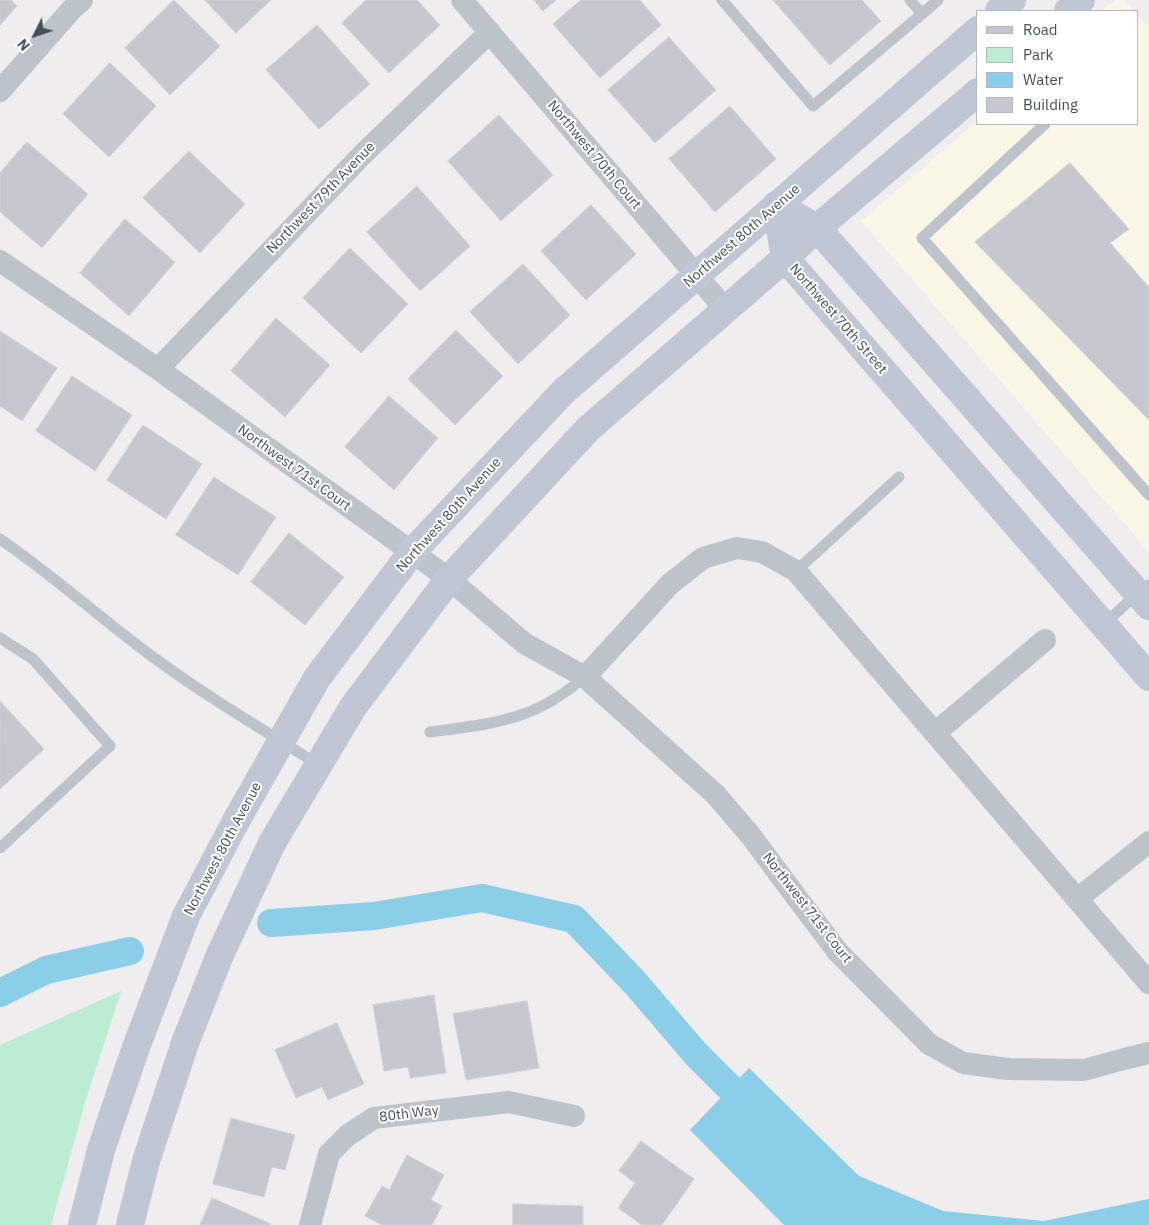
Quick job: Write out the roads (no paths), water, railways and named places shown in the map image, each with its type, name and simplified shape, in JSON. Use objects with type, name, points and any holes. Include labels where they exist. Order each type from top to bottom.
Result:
[{"type":"street","name":"Northwest 70th Court","points":[[462,0],[726,310]]},
{"type":"street","points":[[1069,10],[1081,0]]},
{"type":"street","points":[[0,92],[73,3]]},
{"type":"street","name":"Northwest 79th Avenue","points":[[158,369],[363,154],[490,32]]},
{"type":"street","name":"Northwest 80th Avenue","points":[[82,1225],[101,1150],[135,1050],[186,916],[236,821],[317,678],[412,552],[564,391],[976,32]]},
{"type":"street","points":[[130,1225],[146,1161],[184,1043],[219,957],[272,843],[353,707],[449,579],[588,429],[726,310],[817,228],[976,94]]},
{"type":"street","points":[[776,205],[817,228],[1145,595]]},
{"type":"street","name":"Northwest 70th Street","points":[[776,205],[785,258],[1149,676]]},
{"type":"street","name":"Northwest 71st Court","points":[[0,261],[158,369],[412,552],[449,579],[524,643],[585,678],[716,795],[751,836],[838,952],[929,1044],[963,1063],[1008,1069],[1084,1070],[1149,1053]]},
{"type":"street","points":[[585,678],[670,584],[703,558],[737,548],[762,552],[796,571],[1149,983]]},
{"type":"street","points":[[935,733],[1045,640]]},
{"type":"street","points":[[1077,899],[1149,842]]},
{"type":"street","name":"80th Way","points":[[310,1225],[329,1154],[348,1134],[374,1118],[509,1102],[574,1116]]},
{"type":"lane","points":[[722,0],[813,106],[938,0]]},
{"type":"lane","points":[[910,0],[922,14]]},
{"type":"lane","points":[[1044,125],[922,238],[1149,495]]},
{"type":"lane","points":[[796,571],[899,477]]},
{"type":"lane","points":[[0,539],[26,557],[153,657],[229,709],[319,764]]},
{"type":"lane","points":[[1104,625],[1145,595]]},
{"type":"lane","points":[[0,638],[33,659],[110,746],[0,848]]},
{"type":"lane","points":[[430,732],[514,718],[537,709],[563,694],[585,678]]},
{"type":"water","points":[[749,1068],[859,1176],[943,1211],[1044,1221],[1149,1199],[1149,1225],[784,1225],[690,1130]]},
{"type":"waterway","points":[[271,923],[374,916],[482,898],[574,919],[636,984],[695,1053],[756,1114]]},
{"type":"waterway","points":[[0,993],[46,970],[130,951]]}]
